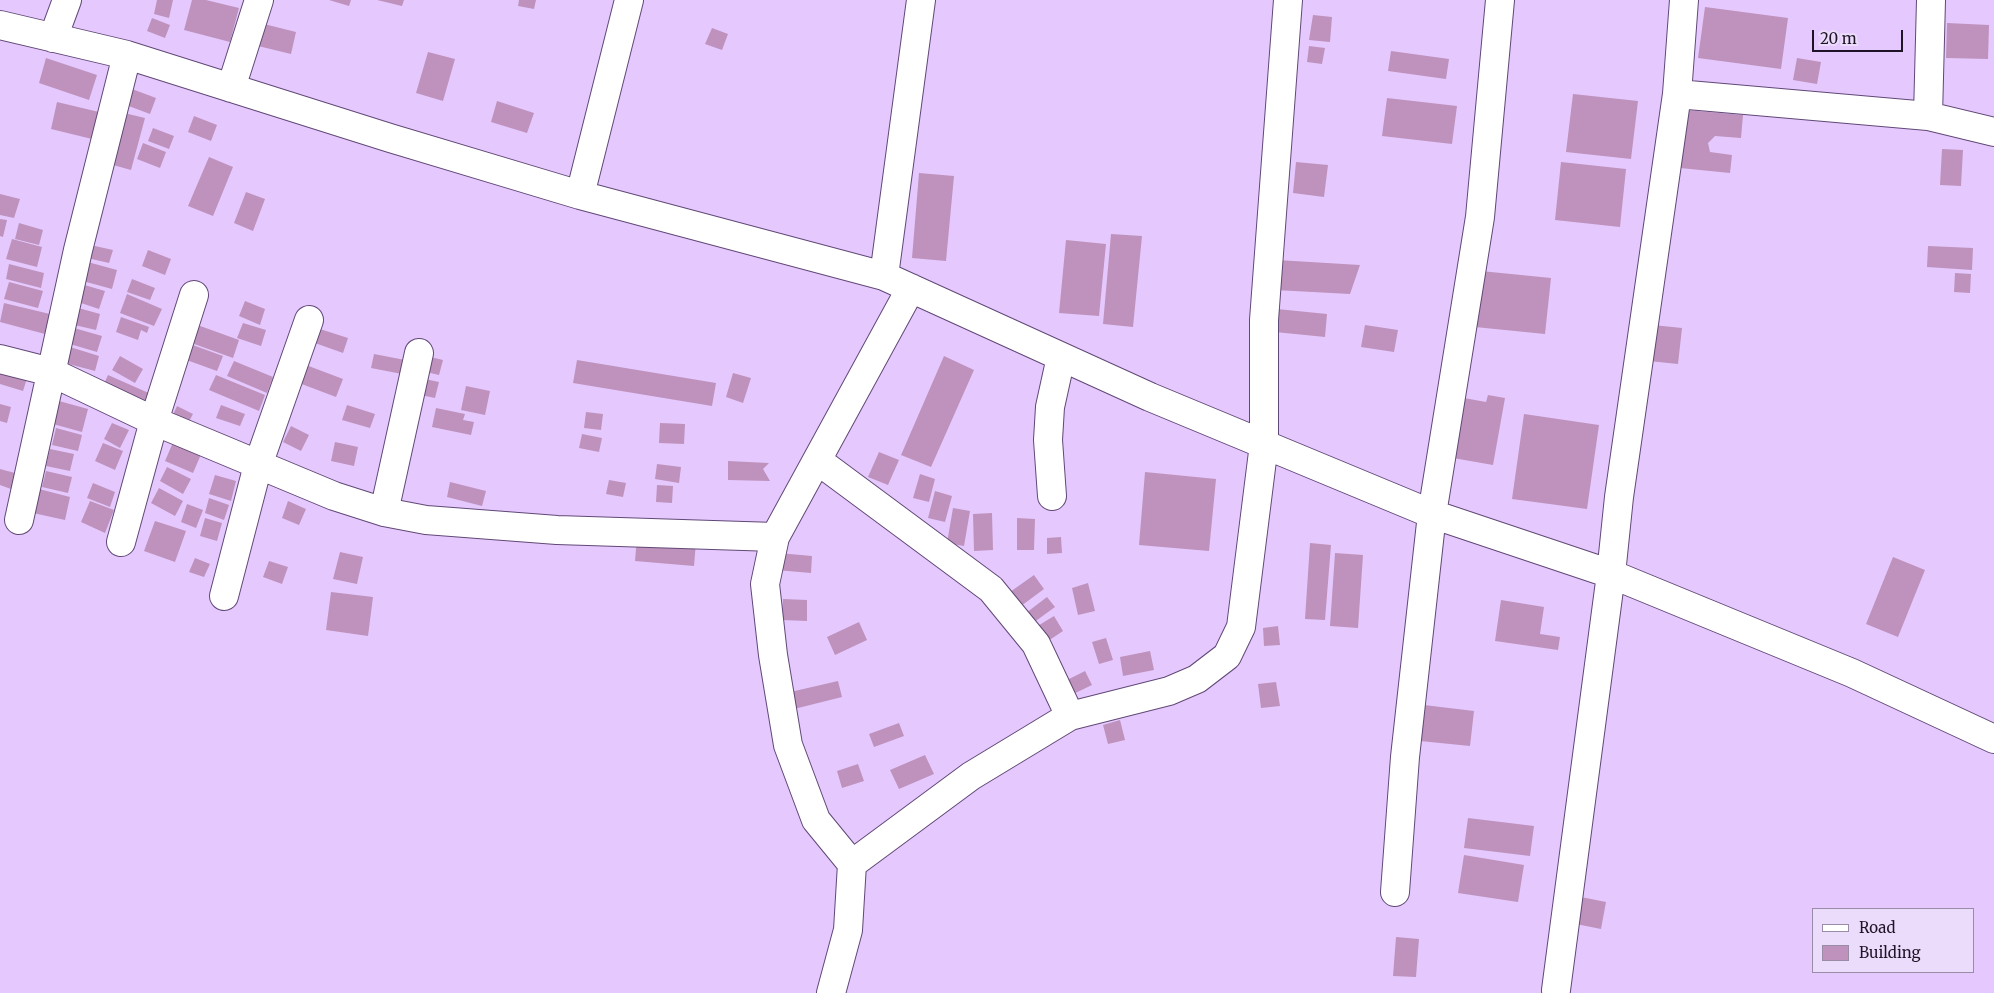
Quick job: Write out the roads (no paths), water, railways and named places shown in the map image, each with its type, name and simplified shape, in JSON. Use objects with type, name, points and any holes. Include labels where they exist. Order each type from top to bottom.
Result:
[{"type":"street","points":[[53,38],[67,0]]},
{"type":"street","points":[[231,88],[259,0]]},
{"type":"street","points":[[580,195],[629,0]]},
{"type":"street","points":[[884,276],[922,0]]},
{"type":"street","points":[[852,864],[971,776],[1070,716],[1169,690],[1197,679],[1227,656],[1241,627],[1264,444],[1264,320],[1288,0]]},
{"type":"street","points":[[1395,892],[1405,757],[1432,514],[1480,217],[1500,0]]},
{"type":"street","points":[[1556,990],[1611,574],[1618,497],[1677,94],[1684,0]]},
{"type":"street","points":[[1928,116],[1931,0]]},
{"type":"street","points":[[0,25],[127,55],[580,195],[884,276],[1150,397],[1432,514],[1611,574],[1852,673],[1994,739]]},
{"type":"street","points":[[19,520],[78,250],[127,55]]},
{"type":"street","points":[[1677,94],[1928,116],[1994,132]]},
{"type":"street","points":[[831,993],[848,930],[852,864],[816,820],[788,745],[773,655],[765,584],[775,537],[911,288]]},
{"type":"street","points":[[121,542],[154,421],[194,295]]},
{"type":"street","points":[[224,596],[258,465],[309,320]]},
{"type":"street","points":[[384,512],[419,353]]},
{"type":"street","points":[[1052,496],[1048,440],[1050,407],[1061,357]]},
{"type":"street","points":[[0,359],[50,372],[154,421],[258,465],[334,496],[384,512],[426,520],[557,530],[775,537]]},
{"type":"street","points":[[817,460],[991,589],[1036,644],[1070,716]]}]
